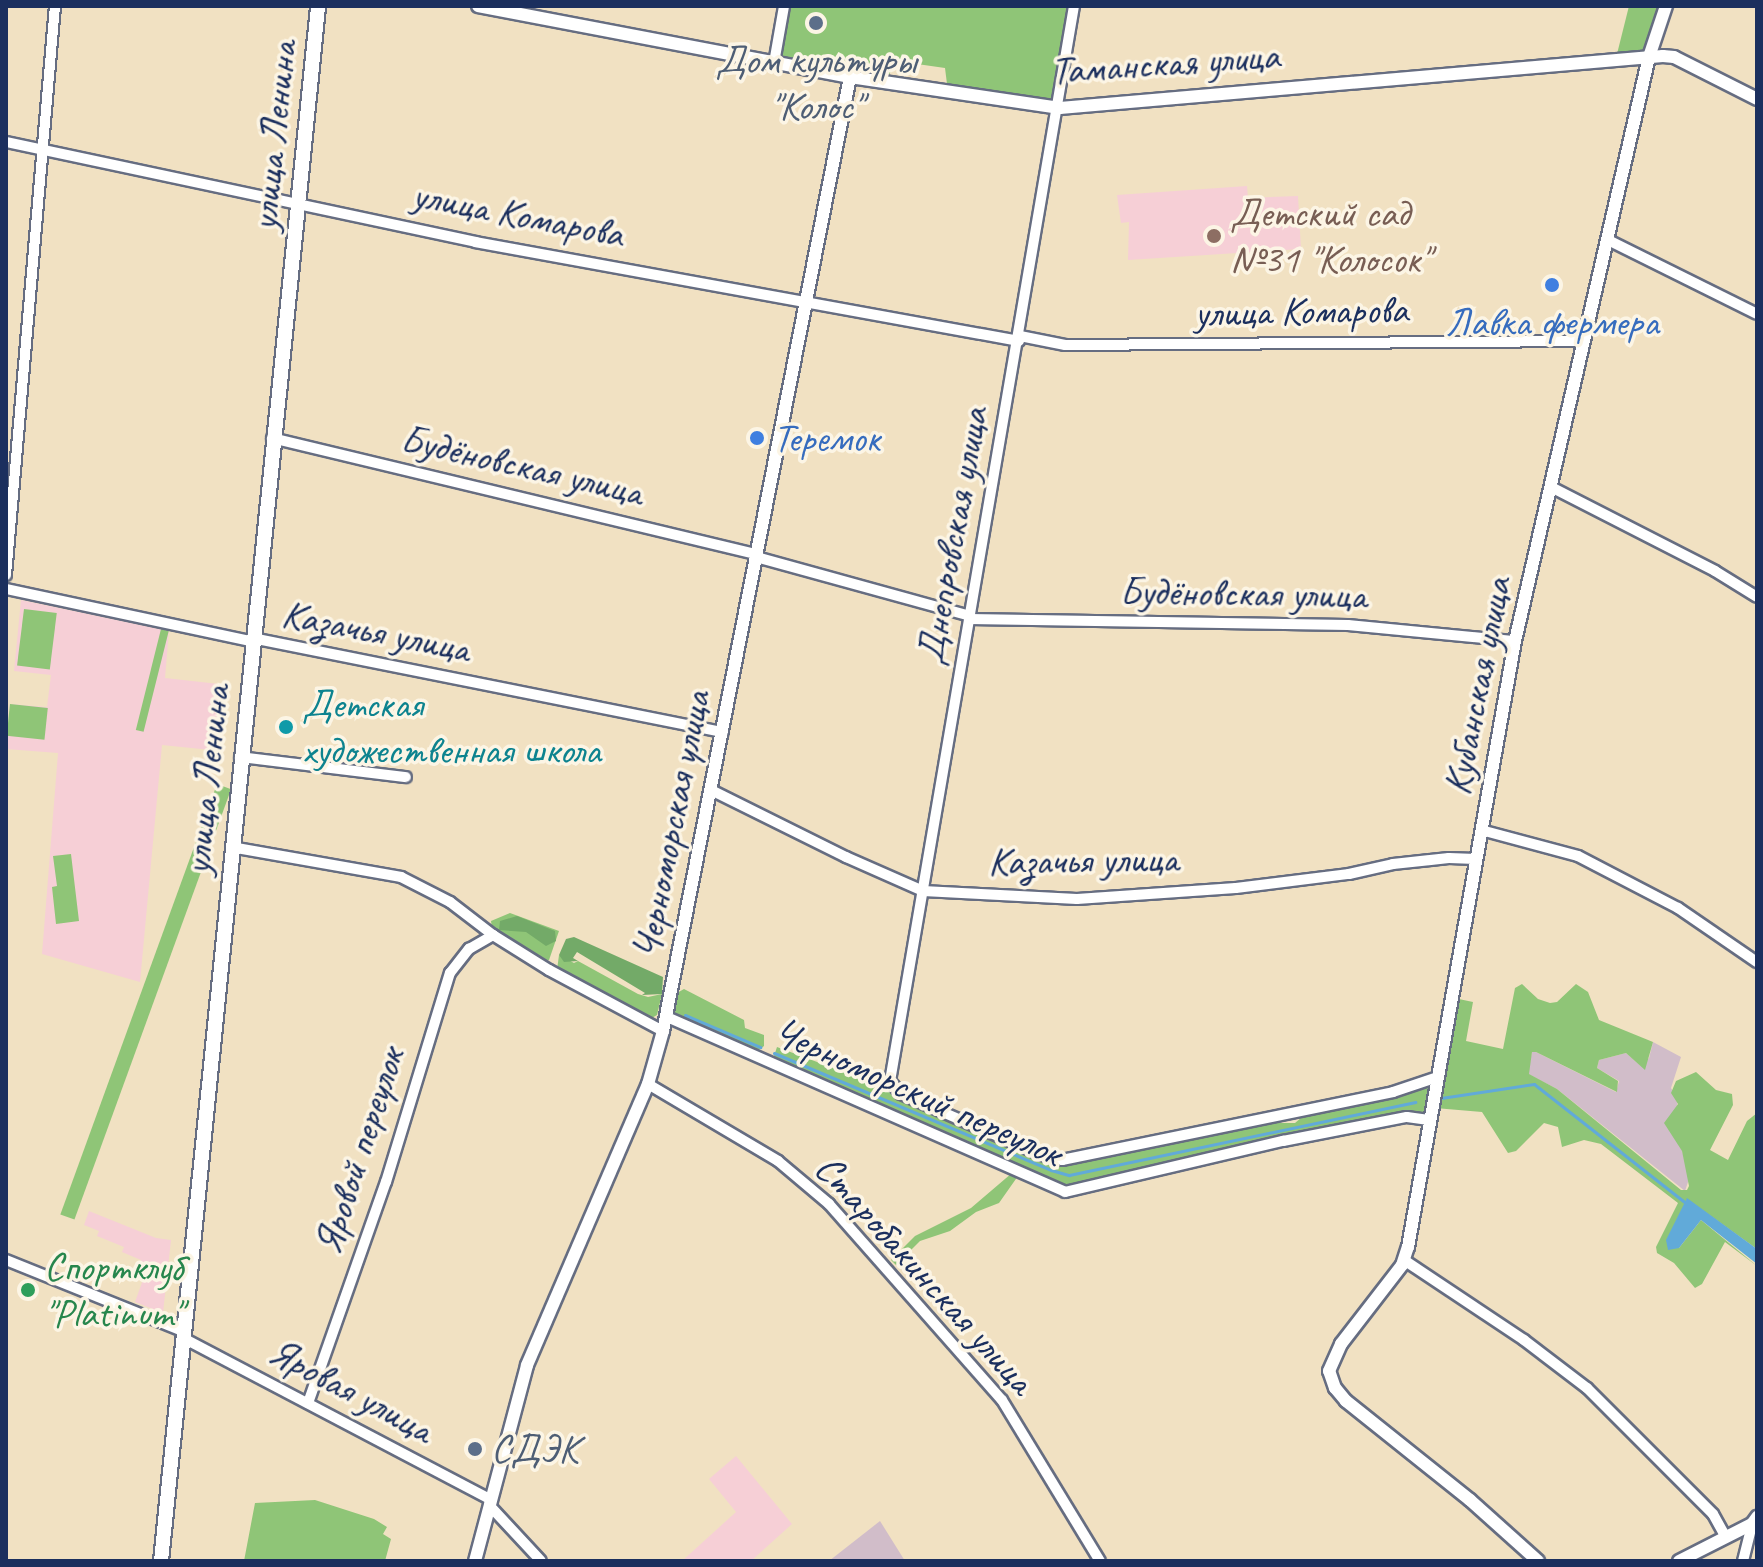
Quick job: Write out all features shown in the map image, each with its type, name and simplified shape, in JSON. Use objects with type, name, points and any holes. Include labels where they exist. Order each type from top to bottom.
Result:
[{"type":"main road","name":"улица Ленина","points":[[161,1561],[318,6]]},
{"type":"street","points":[[6,575],[55,6]]},
{"type":"street","name":"Таманская улица","points":[[478,6],[850,77],[1060,108],[1649,57],[1674,57],[1757,99]]},
{"type":"street","points":[[774,63],[784,6]]},
{"type":"street","name":"Днепровская улица","points":[[1074,6],[1060,108],[890,1077],[901,1094],[1041,1155],[1062,1160],[1393,1092],[1435,1078]]},
{"type":"street","name":"Кубанская улица","points":[[1538,1561],[1470,1500],[1346,1401],[1332,1382],[1330,1362],[1404,1260],[1515,641],[1649,57],[1666,6]]},
{"type":"street","name":"Черноморская улица","points":[[475,1561],[531,1353],[648,1084],[667,1017],[850,77]]},
{"type":"street","name":"улица Комарова","points":[[6,142],[299,202],[475,242],[807,304],[1065,345],[1584,341]]},
{"type":"street","points":[[1608,240],[1757,314]]},
{"type":"street","name":"Будёновская улица","points":[[272,438],[756,556],[970,618],[1348,625],[1515,641]]},
{"type":"street","points":[[1551,487],[1715,571],[1757,597]]},
{"type":"street","name":"Казачья улица","points":[[6,589],[723,732]]},
{"type":"street","points":[[240,757],[406,777]]},
{"type":"street","name":"Казачья улица","points":[[711,790],[846,857],[923,891],[1077,899],[1236,888],[1349,874],[1393,864],[1449,858],[1476,859]]},
{"type":"street","points":[[1481,830],[1578,856],[1678,908],[1757,962]]},
{"type":"street","points":[[231,847],[388,872],[450,902],[493,935],[663,1031]]},
{"type":"street","name":"Яровой переулок","points":[[308,1403],[386,1182],[450,973],[469,949],[493,935]]},
{"type":"street","name":"Черноморский переулок","points":[[667,1017],[1065,1192],[1283,1141],[1407,1117],[1429,1120]]},
{"type":"street","name":"Старобакинская улица","points":[[648,1084],[778,1161],[829,1204],[996,1392],[1100,1561]]},
{"type":"street","name":"Яровая улица","points":[[6,1260],[183,1334],[490,1502],[541,1561]]},
{"type":"street","points":[[1404,1260],[1524,1340],[1587,1388],[1713,1514],[1726,1537]]},
{"type":"street","points":[[1679,1561],[1754,1521]]},
{"type":"street","points":[[1743,1561],[1754,1521]]},
{"type":"shaded area","name":"Детский сад №31 \"Колосок\"","points":[[1247,186],[1248,198],[1298,196],[1301,249],[1128,260],[1129,222],[1121,223],[1117,195]]},
{"type":"shaded area","points":[[21,600],[169,631],[165,678],[228,685],[221,751],[162,745],[140,982],[42,954],[58,753],[6,749],[10,704],[47,707],[51,675],[14,671]]},
{"type":"shaded area","points":[[1653,1042],[1681,1057],[1671,1088],[1678,1100],[1672,1131],[1682,1150],[1689,1179],[1685,1191],[1557,1089],[1528,1074],[1532,1051],[1616,1092],[1619,1081],[1597,1068],[1599,1060],[1626,1053],[1641,1066],[1649,1058]]},
{"type":"shaded area","points":[[89,1211],[156,1238],[171,1240],[163,1313],[135,1302],[145,1274],[137,1270],[141,1260],[122,1252],[124,1247],[97,1236],[99,1231],[84,1225]]},
{"type":"shaded area","points":[[736,1456],[792,1524],[751,1561],[682,1561],[736,1512],[709,1479]]},
{"type":"shaded area","points":[[880,1521],[905,1561],[829,1561]]},
{"type":"green space","points":[[790,6],[1071,6],[1057,101],[947,84],[945,68],[896,61],[888,77],[781,59]]},
{"type":"green space","points":[[1629,6],[1659,6],[1644,51],[1617,54]]},
{"type":"green space","points":[[24,609],[57,613],[50,670],[17,666]]},
{"type":"green space","points":[[161,629],[169,631],[144,732],[136,730]]},
{"type":"green space","points":[[10,704],[48,708],[44,740],[7,736]]},
{"type":"green space","points":[[217,784],[231,789],[74,1220],[60,1214]]},
{"type":"green space","points":[[71,854],[79,921],[56,924],[52,887],[57,886],[53,856]]},
{"type":"green space","points":[[510,913],[559,931],[549,960],[492,928],[491,921]]},
{"type":"green space","points":[[517,916],[555,931],[556,941],[546,946],[526,932],[499,930],[500,921]]},
{"type":"green space","points":[[574,937],[663,977],[662,994],[642,995],[645,993],[577,952],[573,958],[578,961],[564,962],[559,955],[566,939]]},
{"type":"green space","points":[[559,955],[574,963],[578,961],[638,994],[648,997],[662,994],[657,1015],[650,1019],[557,970]]},
{"type":"green space","points":[[1522,984],[1538,999],[1550,1003],[1557,1002],[1576,984],[1588,992],[1599,1020],[1653,1042],[1645,1070],[1626,1053],[1599,1060],[1597,1068],[1618,1081],[1617,1092],[1536,1052],[1532,1052],[1529,1074],[1557,1089],[1681,1190],[1687,1190],[1689,1186],[1682,1151],[1664,1123],[1678,1104],[1671,1093],[1676,1081],[1696,1072],[1716,1090],[1732,1094],[1733,1105],[1710,1150],[1728,1160],[1747,1121],[1757,1113],[1757,1249],[1687,1199],[1679,1248],[1701,1220],[1757,1266],[1725,1242],[1702,1284],[1695,1288],[1674,1263],[1657,1253],[1656,1247],[1678,1203],[1601,1144],[1584,1140],[1562,1147],[1558,1127],[1544,1123],[1516,1151],[1508,1153],[1482,1112],[1435,1108],[1454,998],[1473,1002],[1466,1041],[1503,1049],[1515,988]]},
{"type":"green space","points":[[684,989],[744,1020],[745,1028],[764,1035],[764,1046],[757,1051],[673,1016],[677,993]]},
{"type":"green space","points":[[777,1047],[876,1084],[887,1083],[1064,1164],[1260,1123],[1295,1123],[1308,1112],[1429,1086],[1425,1114],[1064,1187],[773,1059]]},
{"type":"green space","points":[[1012,1173],[1018,1176],[999,1203],[976,1212],[950,1231],[920,1241],[896,1265],[891,1260],[915,1236],[971,1208]]},
{"type":"green space","points":[[315,1500],[374,1519],[387,1527],[383,1534],[391,1539],[385,1561],[244,1561],[255,1503]]},
{"type":"water","points":[[1687,1198],[1757,1249],[1757,1264],[1701,1220],[1679,1248],[1668,1250],[1666,1240]]},
{"type":"waterway","points":[[685,1015],[760,1047]]},
{"type":"waterway","points":[[774,1053],[1069,1175],[1415,1102]]},
{"type":"waterway","points":[[1441,1098],[1534,1084],[1687,1204]]},
{"type":"place","name":"Дом культуры \"Колос\"","points":[[816,23]]},
{"type":"place","name":"Детский сад №31 \"Колосок\"","points":[[1214,236]]},
{"type":"place","name":"Лавка фермера","points":[[1552,285]]},
{"type":"place","name":"Теремок","points":[[757,438]]},
{"type":"place","name":"Детская художественная школа","points":[[286,727]]},
{"type":"place","name":"Спортклуб \"Platinum\"","points":[[28,1290]]},
{"type":"place","name":"СДЭК","points":[[475,1449]]}]
